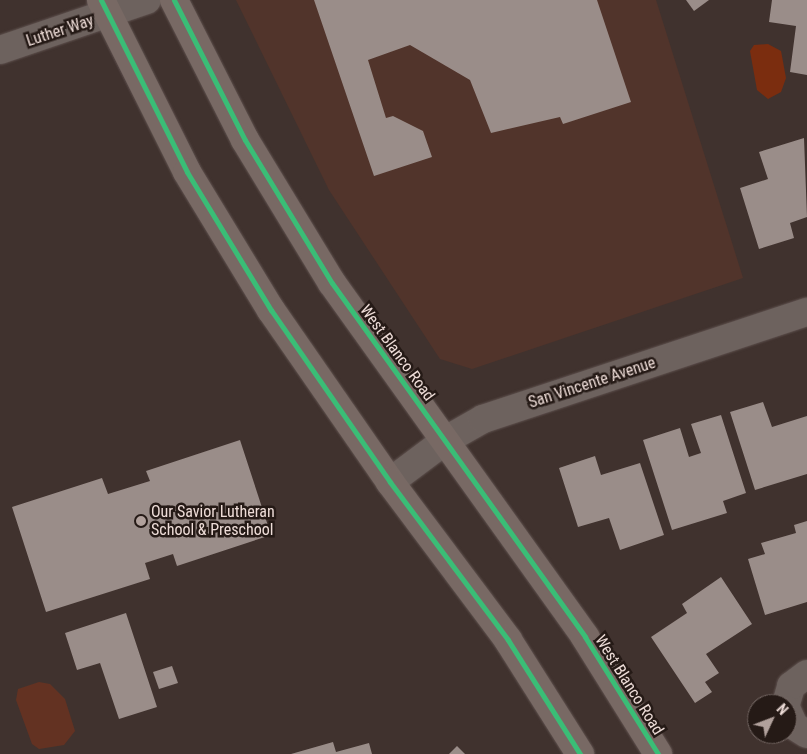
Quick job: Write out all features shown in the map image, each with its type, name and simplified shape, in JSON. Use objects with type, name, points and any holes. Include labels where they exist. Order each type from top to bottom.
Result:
[{"type":"main road","name":"West Blanco Road","points":[[174,0],[245,140],[304,240],[362,329],[446,440],[585,638],[658,754]]},
{"type":"main road","points":[[104,8],[144,93],[233,250],[390,482],[508,640],[580,754]]},
{"type":"street","name":"Luther Way","points":[[0,50],[104,8],[147,0]]},
{"type":"street","name":"San Vincente Avenue","points":[[390,482],[446,440],[483,419],[807,312]]},
{"type":"street","points":[[789,694],[791,686],[807,674]]},
{"type":"shaded area","points":[[236,0],[656,0],[743,278],[472,369],[440,359],[329,190]]},
{"type":"shaded area","points":[[768,44],[781,51],[786,78],[781,92],[768,99],[757,90],[750,51],[754,45]]},
{"type":"shaded area","points":[[39,682],[50,684],[65,699],[75,731],[64,745],[39,749],[32,744],[16,700],[18,689]]},
{"type":"building","points":[[314,0],[597,0],[631,102],[563,124],[560,117],[491,133],[470,80],[410,45],[368,60],[386,118],[393,116],[423,131],[432,157],[374,176]]},
{"type":"building","points":[[686,0],[709,0],[694,11]]},
{"type":"building","points":[[772,0],[807,0],[807,75],[790,72],[796,26],[769,22]]},
{"type":"building","points":[[804,138],[807,217],[790,223],[794,238],[759,249],[740,188],[768,179],[759,152]]},
{"type":"building","points":[[763,402],[772,427],[807,416],[807,474],[755,490],[730,412]]},
{"type":"building","points":[[721,415],[746,493],[723,501],[727,513],[672,530],[643,440],[680,428],[689,457],[701,453],[691,424]]},
{"type":"building","name":"Our Savior Lutheran School & Preschool","points":[[240,440],[271,535],[177,566],[173,554],[145,563],[150,579],[46,612],[12,507],[102,478],[108,494],[150,481],[146,471]]},
{"type":"building","points":[[595,456],[601,475],[640,463],[664,535],[620,550],[609,518],[578,527],[559,468]]},
{"type":"building","points":[[807,521],[807,602],[765,615],[748,559],[765,554],[761,543],[796,533],[794,525]]},
{"type":"building","points":[[721,577],[752,624],[706,654],[719,673],[705,682],[712,692],[695,703],[651,637],[687,613],[682,604]]},
{"type":"building","points":[[126,613],[157,707],[119,719],[100,663],[77,670],[65,633]]},
{"type":"building","points":[[172,666],[178,683],[159,689],[153,672]]},
{"type":"building","points":[[333,742],[336,752],[369,743],[372,754],[291,754]]},
{"type":"building","points":[[457,746],[465,754],[449,754]]},
{"type":"cycle path","points":[[101,0],[187,172],[271,310],[390,482],[508,640],[580,754]]},
{"type":"cycle path","points":[[174,0],[245,140],[332,283],[585,637],[658,754]]},
{"type":"place","name":"Our Savior Lutheran School & Preschool","points":[[141,521]]}]
